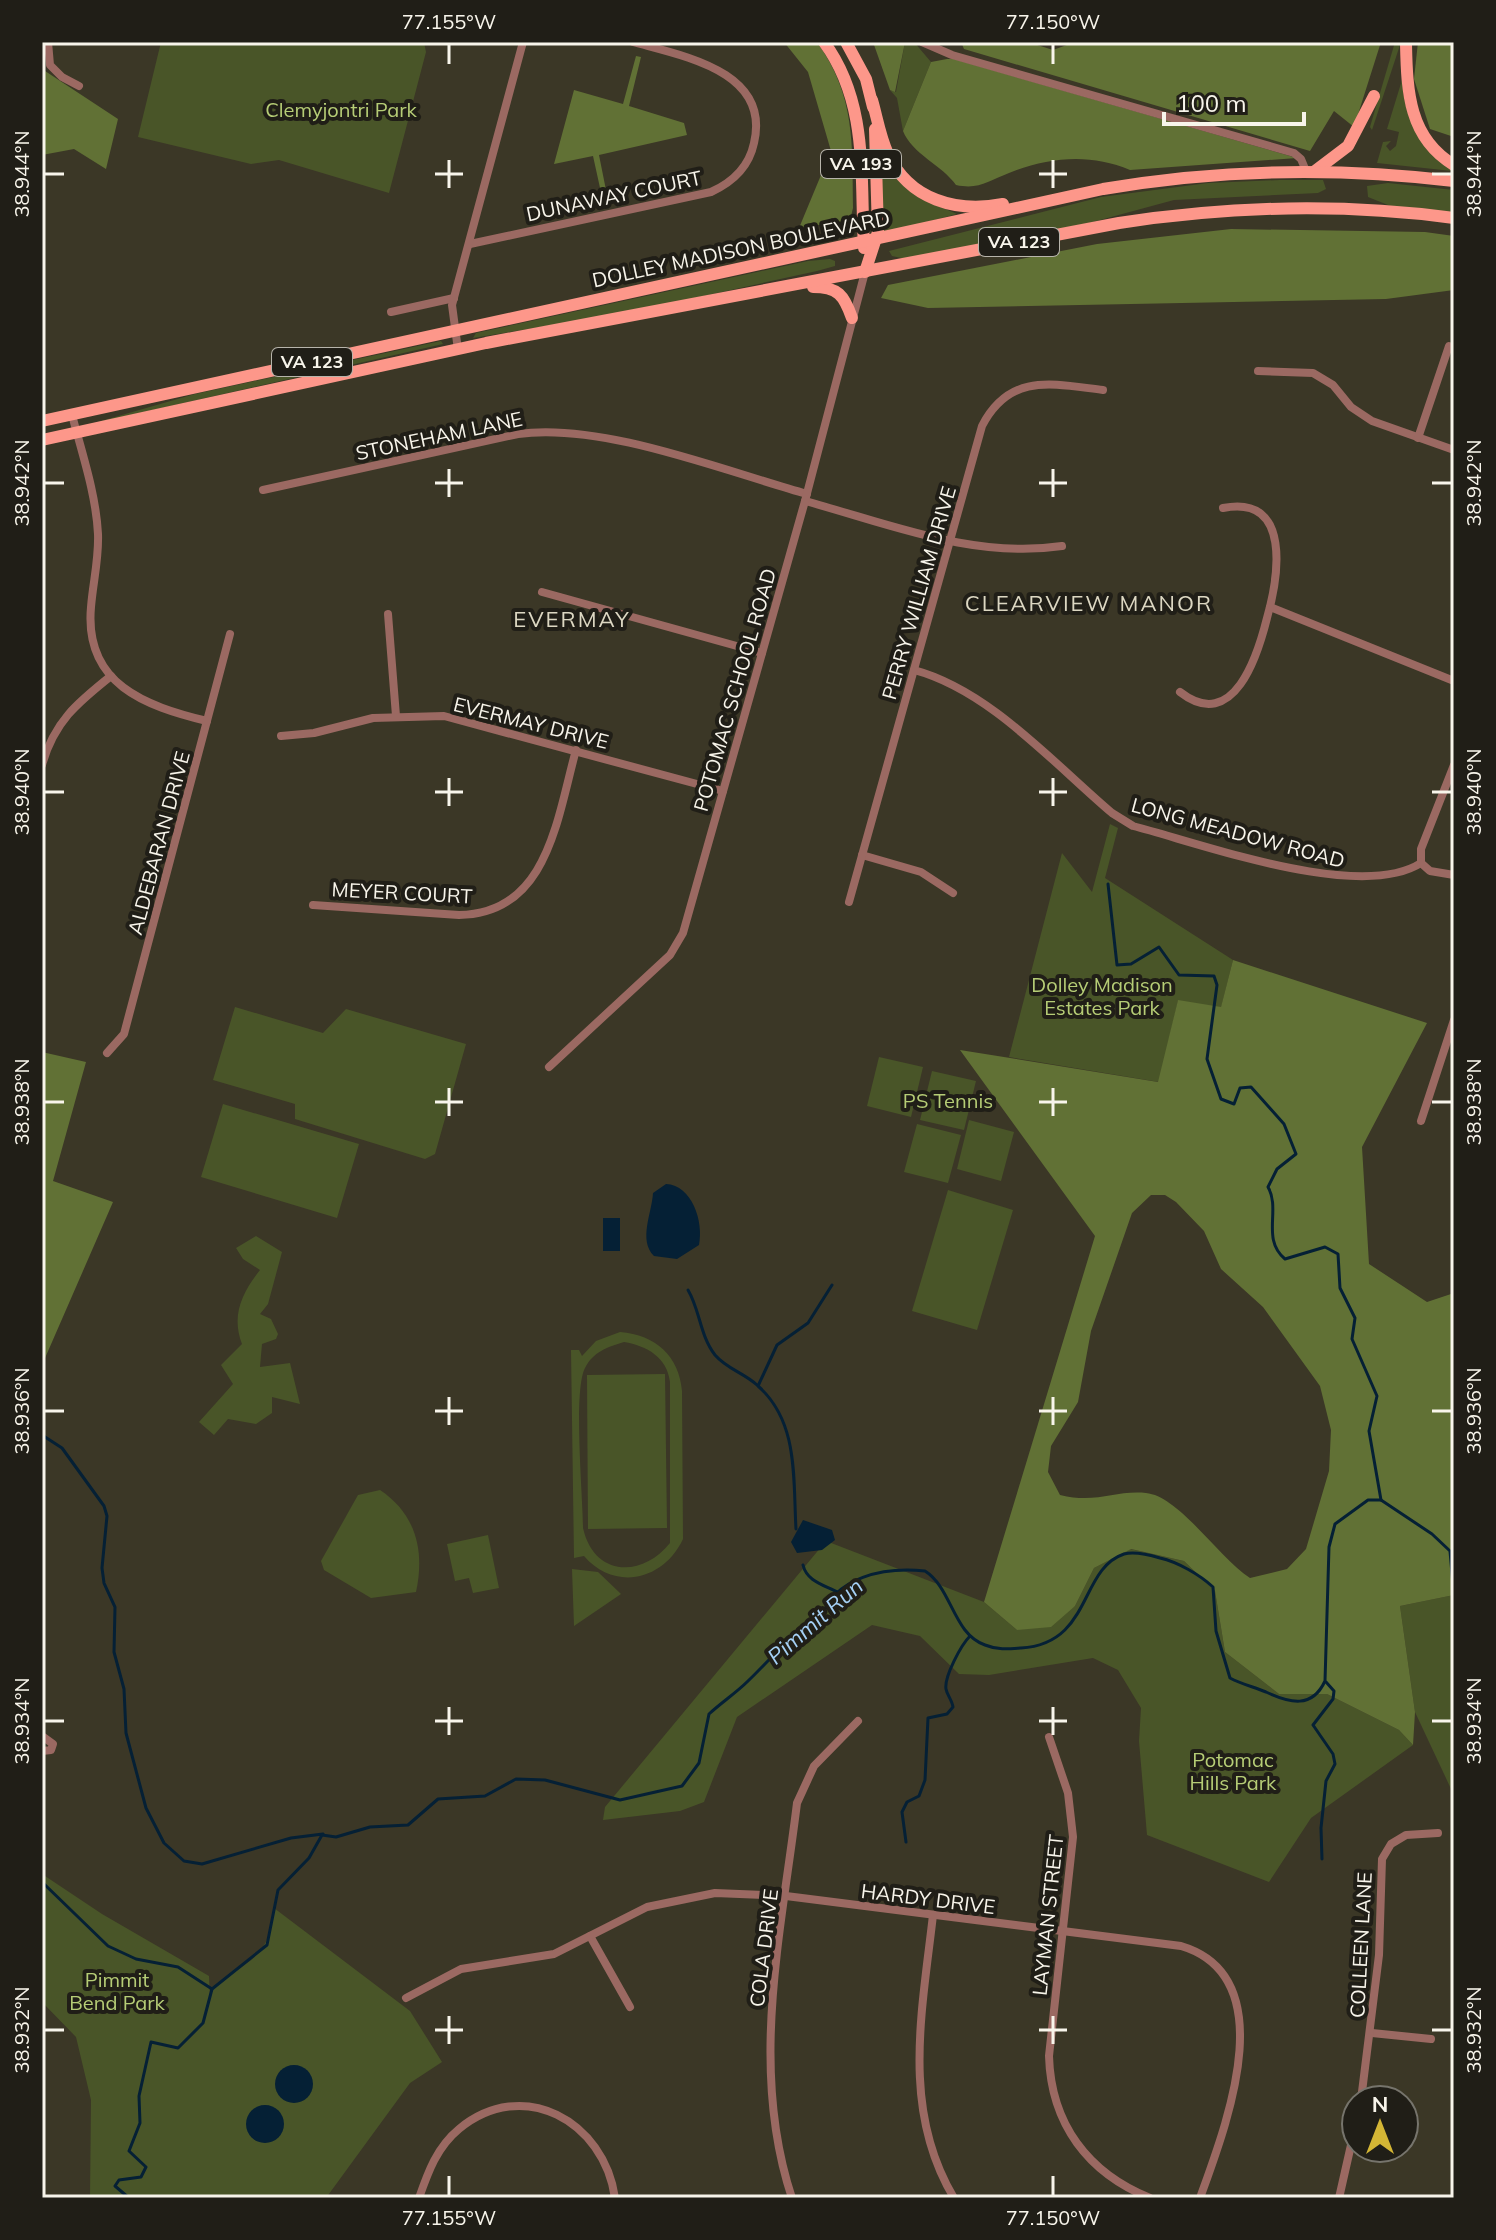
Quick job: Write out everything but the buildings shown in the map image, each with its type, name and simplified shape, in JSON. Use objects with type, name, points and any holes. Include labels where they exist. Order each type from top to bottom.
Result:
[{"type":"main road","name":"VA 193","points":[[824,42],[842,71],[856,110],[870,241]]},
{"type":"main road","name":"VA 193","points":[[846,42],[862,70],[872,100],[870,241],[865,272]]},
{"type":"main road","points":[[1406,44],[1408,92],[1414,118],[1431,146],[1454,165]]},
{"type":"main road","points":[[1311,171],[1348,146],[1374,96]]},
{"type":"main road","points":[[872,100],[892,162],[913,186],[933,199],[975,209],[1070,196]]},
{"type":"main road","name":"DOLLEY MADISON BOULEVARD","points":[[42,421],[1070,196],[1179,178],[1311,171],[1454,181]]},
{"type":"main road","name":"DOLLEY MADISON BOULEVARD","points":[[42,440],[458,350],[1088,228],[1205,212],[1322,208],[1454,218]]},
{"type":"main road","points":[[790,286],[835,290],[845,299],[852,318]]},
{"type":"street","points":[[48,42],[50,65],[62,77],[79,86]]},
{"type":"street","points":[[458,350],[451,313],[454,298],[523,42]]},
{"type":"street","name":"DUNAWAY COURT","points":[[470,244],[711,192],[740,172],[752,151],[756,126],[750,102],[741,88],[711,65],[633,42]]},
{"type":"street","points":[[922,42],[965,59],[1294,153],[1311,171]]},
{"type":"street","name":"POTOMAC SCHOOL ROAD","points":[[549,1067],[670,955],[686,924],[806,497],[865,272]]},
{"type":"street","points":[[391,312],[454,298]]},
{"type":"street","points":[[1418,438],[1449,346]]},
{"type":"street","points":[[1258,371],[1313,373],[1333,385],[1362,415],[1454,450]]},
{"type":"street","name":"PERRY WILLIAM DRIVE","points":[[849,902],[982,426],[996,404],[1016,390],[1040,384],[1103,390]]},
{"type":"street","points":[[72,415],[98,529],[97,570],[91,604],[92,636],[111,676],[147,704],[207,721]]},
{"type":"street","name":"STONEHAM LANE","points":[[263,490],[518,434],[552,431],[596,435],[951,542],[994,550],[1062,546]]},
{"type":"street","points":[[1180,692],[1192,700],[1212,702],[1241,685],[1255,663],[1270,607],[1279,561],[1273,535],[1253,510],[1235,506],[1223,508]]},
{"type":"street","points":[[542,592],[762,653]]},
{"type":"street","points":[[1270,607],[1454,681]]},
{"type":"street","points":[[388,614],[396,716]]},
{"type":"street","name":"ALDEBARAN DRIVE","points":[[107,1053],[124,1034],[230,634]]},
{"type":"street","name":"LONG MEADOW ROAD","points":[[914,670],[946,679],[975,696],[1112,813],[1133,826],[1335,877],[1385,878],[1421,863]]},
{"type":"street","points":[[42,765],[48,744],[63,717],[111,676]]},
{"type":"street","name":"EVERMAY DRIVE","points":[[281,736],[314,733],[396,716],[468,720],[723,791]]},
{"type":"street","name":"MEYER COURT","points":[[313,905],[469,915],[509,902],[530,884],[545,858],[576,750]]},
{"type":"street","points":[[1454,765],[1421,849],[1421,863],[1430,871],[1454,875]]},
{"type":"street","points":[[862,855],[921,872],[953,893]]},
{"type":"street","points":[[1421,1121],[1454,1020]]},
{"type":"street","name":"COLA DRIVE","points":[[792,2198],[778,2147],[770,2087],[770,2026],[786,1896],[801,1788],[814,1766],[858,1721]]},
{"type":"street","points":[[42,1736],[53,1744],[51,1750],[42,1751]]},
{"type":"street","name":"LAYMAN STREET","points":[[1049,1737],[1063,1773],[1072,1816],[1073,1859],[1049,2056],[1058,2110],[1075,2143],[1093,2164],[1115,2182],[1150,2198]]},
{"type":"street","name":"COLLEEN LANE","points":[[1364,2084],[1372,2033],[1382,1859],[1391,1844],[1406,1835],[1438,1833]]},
{"type":"street","name":"HARDY DRIVE","points":[[406,1998],[461,1969],[537,1959],[647,1907],[692,1896],[736,1893],[786,1896],[1193,1949],[1216,1963],[1232,1985],[1240,2025],[1233,2086],[1217,2152],[1200,2198]]},
{"type":"street","points":[[933,1915],[918,2068],[931,2145],[954,2198]]},
{"type":"street","points":[[590,1936],[630,2007]]},
{"type":"street","points":[[1372,2033],[1431,2039]]},
{"type":"street","points":[[419,2198],[438,2152],[457,2130],[484,2114],[518,2107],[546,2110],[583,2131],[608,2167],[615,2198]]},
{"type":"street","points":[[1339,2198],[1347,2164]]},
{"type":"green space","name":"Clemyjontri Park","points":[[161,42],[424,42],[426,52],[389,193],[279,160],[251,164],[138,137]]},
{"type":"green space","points":[[784,42],[817,42],[839,82],[851,142],[853,208],[850,220],[799,228],[831,151],[808,72]]},
{"type":"green space","points":[[873,42],[905,42],[895,92],[890,90]]},
{"type":"green space","points":[[905,42],[914,42],[931,62],[903,131],[897,98],[890,90],[896,92]]},
{"type":"green space","points":[[961,42],[1028,42],[1053,50],[1075,42],[1381,42],[1354,127],[1334,111],[1310,151],[964,49]]},
{"type":"green space","points":[[1395,42],[1401,42],[1372,130],[1370,127]]},
{"type":"green space","points":[[1418,42],[1454,42],[1454,137],[1430,129],[1414,79]]},
{"type":"green space","points":[[636,56],[641,57],[629,106],[684,123],[687,135],[599,155],[609,205],[604,206],[593,156],[554,164],[574,90],[623,104]]},
{"type":"green space","points":[[947,59],[1297,158],[1130,170],[1100,161],[1070,159],[1039,163],[977,186],[956,185],[913,146],[903,131],[931,62]]},
{"type":"green space","points":[[42,69],[118,119],[106,169],[74,149],[42,155]]},
{"type":"green space","points":[[1402,80],[1406,107],[1416,131],[1452,171],[1377,163],[1383,142],[1391,141],[1386,146],[1390,151],[1396,146],[1399,132],[1387,129]]},
{"type":"green space","points":[[879,139],[922,199],[957,214],[881,234]]},
{"type":"green space","points":[[1323,180],[1326,189],[1318,193],[1174,200],[1089,223],[906,259],[892,256],[889,251],[1101,197],[1208,183]]},
{"type":"green space","points":[[1388,183],[1454,190],[1454,214],[1393,207],[1368,197],[1367,186]]},
{"type":"green space","points":[[1231,229],[1425,232],[1454,236],[1454,290],[1386,299],[928,308],[881,298],[888,285],[1097,244]]},
{"type":"green space","points":[[808,261],[835,261],[835,266],[817,271],[626,313],[473,338],[476,333]]},
{"type":"green space","points":[[441,341],[443,344],[87,425],[195,394]]},
{"type":"green space","name":"Dolley Madison Estates Park","points":[[1110,824],[1118,828],[1105,878],[1233,960],[1221,1008],[1178,1001],[1159,1082],[1009,1057],[1062,853],[1092,892]]},
{"type":"green space","points":[[1233,960],[1427,1023],[1362,1147],[1369,1264],[1427,1302],[1454,1293],[1454,1595],[1400,1606],[1415,1712],[1413,1745],[1399,1730],[1327,1694],[1279,1694],[1225,1652],[1215,1591],[1184,1561],[1131,1549],[1094,1568],[1075,1606],[1051,1627],[1017,1630],[984,1602],[1095,1236],[960,1050],[1158,1082],[1178,1000],[1221,1007]],"holes":[[[1151,1195],[1165,1195],[1204,1231],[1221,1269],[1263,1307],[1320,1386],[1331,1430],[1329,1471],[1306,1549],[1287,1569],[1250,1578],[1185,1516],[1159,1497],[1146,1493],[1095,1498],[1060,1495],[1048,1472],[1051,1446],[1078,1402],[1091,1331],[1132,1213]]]},
{"type":"green space","points":[[235,1007],[323,1033],[346,1009],[466,1044],[435,1154],[425,1159],[295,1119],[295,1104],[213,1080]]},
{"type":"green space","points":[[42,1052],[86,1062],[53,1181],[113,1202],[42,1365]]},
{"type":"green space","points":[[879,1057],[923,1067],[911,1117],[867,1106]]},
{"type":"green space","name":"PS Tennis","points":[[932,1071],[976,1081],[964,1130],[920,1120]]},
{"type":"green space","points":[[223,1104],[359,1144],[337,1218],[201,1177]]},
{"type":"green space","points":[[969,1120],[1014,1132],[1001,1181],[957,1169]]},
{"type":"green space","points":[[917,1124],[961,1135],[948,1183],[904,1172]]},
{"type":"green space","points":[[948,1190],[1013,1210],[977,1330],[912,1311]]},
{"type":"green space","points":[[256,1236],[282,1252],[268,1304],[260,1314],[271,1319],[278,1334],[276,1339],[262,1344],[260,1367],[290,1363],[300,1404],[272,1397],[272,1413],[256,1424],[228,1419],[214,1435],[199,1422],[233,1384],[221,1365],[242,1344],[238,1323],[240,1305],[260,1270],[243,1259],[236,1248]]},
{"type":"green space","points":[[620,1332],[644,1338],[655,1343],[671,1358],[680,1379],[683,1539],[664,1564],[638,1576],[610,1574],[584,1556],[574,1558],[571,1350],[579,1350],[582,1356],[596,1341]],"holes":[[[624,1342],[660,1359],[670,1382],[670,1543],[646,1562],[633,1567],[620,1567],[608,1564],[597,1556],[583,1528],[580,1398],[581,1380],[592,1358],[612,1346]]]},
{"type":"green space","points":[[665,1374],[667,1528],[588,1529],[587,1375]]},
{"type":"green space","points":[[380,1490],[410,1522],[418,1548],[419,1577],[416,1592],[371,1598],[324,1570],[321,1561],[358,1495]]},
{"type":"green space","points":[[488,1535],[499,1588],[473,1593],[469,1578],[455,1581],[447,1544]]},
{"type":"green space","name":"Potomac Hills Park","points":[[826,1541],[984,1602],[1017,1630],[1075,1606],[1094,1568],[1130,1549],[1184,1561],[1215,1591],[1225,1652],[1279,1694],[1327,1694],[1399,1730],[1413,1745],[1311,1818],[1269,1882],[1147,1835],[1139,1741],[1141,1708],[1118,1670],[1093,1658],[989,1675],[959,1674],[920,1636],[872,1625],[737,1717],[704,1802],[680,1811],[603,1820],[605,1807]]},
{"type":"green space","points":[[572,1569],[598,1572],[621,1594],[574,1626]]},
{"type":"green space","points":[[1454,1595],[1452,1791],[1415,1712],[1400,1606]]},
{"type":"green space","name":"Pimmit Bend Park","points":[[42,1874],[102,1914],[209,1976],[210,2000],[212,1989],[262,1949],[272,1925],[274,1908],[410,2011],[442,2062],[410,2083],[326,2198],[90,2198],[91,2100],[76,2037],[42,2002]]},
{"type":"water","points":[[666,1184],[675,1186],[689,1198],[700,1226],[699,1245],[677,1259],[654,1256],[647,1242],[653,1193]]},
{"type":"water","points":[[603,1218],[620,1218],[620,1251],[603,1251]]},
{"type":"water","points":[[803,1520],[832,1530],[835,1540],[822,1550],[797,1553],[791,1542]]},
{"type":"water","points":[[294,2065],[307,2071],[313,2084],[307,2097],[294,2103],[281,2097],[275,2084],[281,2071]]},
{"type":"water","points":[[265,2105],[278,2111],[284,2124],[278,2137],[265,2143],[252,2137],[246,2124],[252,2111]]},
{"type":"waterway","points":[[1108,884],[1117,965],[1131,964],[1159,947],[1179,975],[1214,976],[1217,985],[1207,1059],[1221,1099],[1234,1104],[1240,1088],[1251,1087],[1284,1124],[1296,1154],[1277,1169],[1268,1187],[1273,1205],[1274,1243],[1285,1259],[1325,1247],[1338,1254],[1340,1288],[1355,1318],[1352,1339],[1377,1396],[1369,1431],[1381,1500]]},
{"type":"waterway","points":[[796,1529],[793,1471],[787,1434],[781,1416],[758,1386],[777,1345],[808,1323],[832,1285]]},
{"type":"waterway","points":[[688,1290],[706,1340],[715,1355],[757,1385]]},
{"type":"waterway","points":[[42,1435],[62,1448],[104,1506],[107,1516],[102,1568],[104,1583],[115,1607],[114,1652],[124,1689],[126,1733],[146,1808],[164,1843],[184,1861],[202,1864],[291,1838],[323,1834]]},
{"type":"waterway","name":"Pimmit Run","points":[[129,2198],[115,2186],[119,2180],[141,2177],[146,2167],[129,2151],[140,2123],[139,2096],[151,2042],[178,2048],[203,2023],[212,1989],[267,1945],[278,1890],[309,1858],[322,1835],[336,1837],[370,1827],[408,1825],[438,1799],[485,1796],[516,1779],[545,1780],[620,1800],[682,1786],[699,1763],[709,1714],[791,1639],[821,1619],[837,1593],[863,1577],[894,1571],[925,1571],[941,1588],[959,1621],[974,1639],[994,1648],[1012,1649],[1044,1643],[1061,1634],[1110,1562],[1133,1553],[1167,1560],[1213,1587],[1216,1631],[1230,1678],[1292,1701],[1314,1696],[1325,1681],[1329,1547],[1335,1524],[1368,1500],[1381,1500],[1432,1534],[1450,1551],[1454,1596]]},
{"type":"waterway","points":[[803,1565],[812,1579],[839,1593]]},
{"type":"waterway","points":[[906,1842],[902,1812],[907,1802],[919,1796],[925,1780],[928,1718],[947,1714],[953,1707],[946,1684],[958,1654],[970,1636]]},
{"type":"waterway","points":[[1322,1859],[1321,1828],[1326,1781],[1335,1764],[1333,1754],[1313,1725],[1333,1699],[1334,1691],[1326,1682]]},
{"type":"waterway","name":"Pimmit Run","points":[[42,1882],[108,1946],[136,1959],[178,1967],[212,1989]]},
{"type":"district","name":"CLEARVIEW MANOR","points":[[1089,603]]},
{"type":"district","name":"EVERMAY","points":[[572,619]]}]
